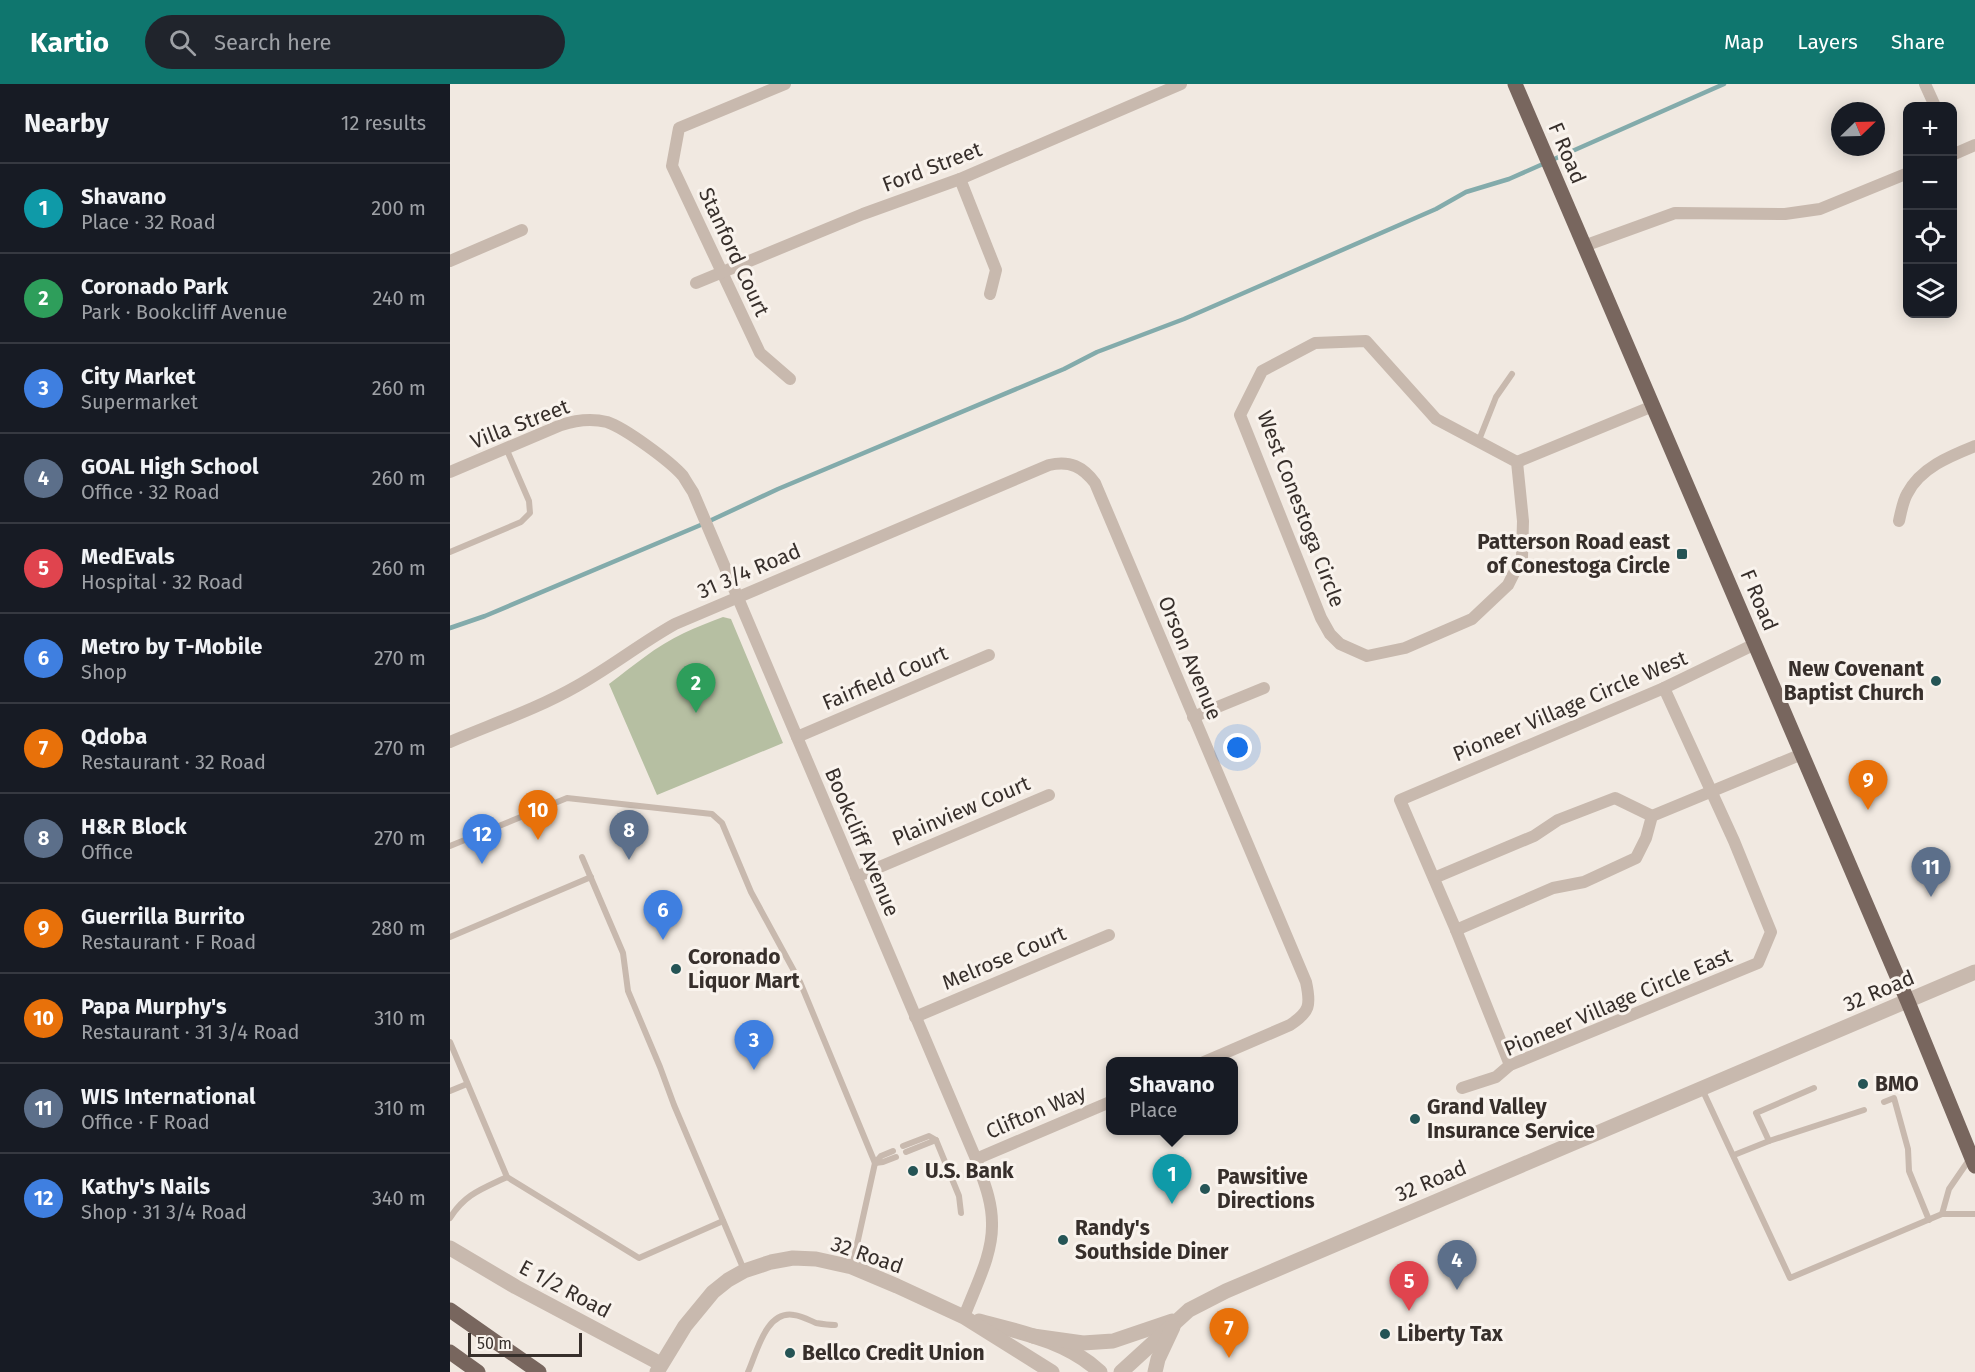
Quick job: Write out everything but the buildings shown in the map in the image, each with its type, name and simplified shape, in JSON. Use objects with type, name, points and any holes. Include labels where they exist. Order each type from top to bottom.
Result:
[{"type":"main road","name":"F Road","points":[[1515,84],[1908,1002],[1973,1161]]},
{"type":"main road","points":[[450,1310],[539,1372]]},
{"type":"main road","points":[[450,1352],[478,1372]]},
{"type":"street","name":"Stanford Court","points":[[785,84],[679,128],[672,166],[760,353],[790,379]]},
{"type":"street","name":"Ford Street","points":[[696,283],[863,214],[960,179],[1181,84]]},
{"type":"street","points":[[1925,84],[1933,102]]},
{"type":"street","points":[[1957,151],[1975,145]]},
{"type":"street","points":[[1584,246],[1675,213],[1785,214],[1820,209],[1903,175]]},
{"type":"street","points":[[960,179],[996,270],[990,294]]},
{"type":"street","points":[[450,261],[522,230]]},
{"type":"street","name":"West Conestoga Circle","points":[[1366,341],[1436,419],[1479,440],[1517,462],[1523,520],[1522,557],[1508,585],[1472,619],[1405,648],[1367,656],[1340,644],[1330,634],[1321,618],[1240,415],[1262,371],[1316,343],[1366,341]]},
{"type":"street","points":[[1517,462],[1653,406]]},
{"type":"street","name":"Villa Street","points":[[450,472],[576,420],[606,422]]},
{"type":"street","name":"Bookcliff Avenue","points":[[606,422],[619,427],[672,466],[683,476],[693,492],[976,1159],[991,1208],[992,1236],[985,1262],[964,1317]]},
{"type":"street","points":[[1899,521],[1906,494],[1921,475],[1951,456],[1975,446]]},
{"type":"street","name":"31 3/4 Road","points":[[450,742],[564,693],[609,668],[646,640],[675,624],[1049,465],[1060,462],[1074,465]]},
{"type":"street","name":"Orson Avenue","points":[[1074,465],[1086,472],[1095,483],[1306,982],[1309,995],[1308,1008],[1302,1017],[1290,1025],[1216,1057]]},
{"type":"street","name":"Pioneer Village Circle West","points":[[1434,878],[1400,800],[1664,688],[1755,644]]},
{"type":"street","name":"Fairfield Court","points":[[797,736],[989,655]]},
{"type":"street","points":[[1193,717],[1264,688]]},
{"type":"street","points":[[1664,688],[1712,791]]},
{"type":"street","points":[[1510,1065],[1434,878],[1534,836],[1558,820],[1615,798],[1652,816],[1802,754]]},
{"type":"street","name":"Pioneer Village Circle East","points":[[1462,1088],[1496,1077],[1510,1065],[1758,963],[1771,932],[1712,791]]},
{"type":"street","name":"Plainview Court","points":[[856,877],[1049,795]]},
{"type":"street","points":[[1456,930],[1553,888],[1584,882],[1636,858],[1646,838],[1652,816]]},
{"type":"street","name":"Melrose Court","points":[[915,1017],[1109,935]]},
{"type":"street","name":"32 Road","points":[[1121,1372],[1177,1319],[1226,1290],[1975,972]]},
{"type":"street","name":"Clifton Way","points":[[976,1159],[1106,1103]]},
{"type":"street","name":"E 1/2 Road","points":[[450,1248],[659,1368]]},
{"type":"street","name":"32 Road","points":[[659,1368],[700,1305],[728,1280],[744,1271],[793,1258],[816,1259],[852,1267],[964,1317],[1053,1372]]},
{"type":"street","name":"32 Road","points":[[964,1317],[1033,1336],[1072,1352],[1100,1372]]},
{"type":"street","points":[[1033,1336],[1083,1343],[1113,1341],[1177,1319]]},
{"type":"street","points":[[1155,1372],[1158,1359],[1177,1319]]},
{"type":"lane","points":[[1479,440],[1496,396],[1512,374]]},
{"type":"lane","points":[[450,552],[521,522],[530,513],[530,501],[506,448]]},
{"type":"lane","points":[[450,846],[567,798],[712,814],[722,823],[751,892],[800,982],[875,1163],[852,1267]]},
{"type":"lane","points":[[582,857],[623,953],[628,991],[744,1271]]},
{"type":"lane","points":[[450,937],[591,877]]},
{"type":"lane","points":[[450,1042],[507,1177],[639,1258],[723,1221]]},
{"type":"lane","points":[[450,1091],[467,1084]]},
{"type":"lane","points":[[1769,1141],[1756,1113],[1814,1088]]},
{"type":"lane","points":[[1702,1089],[1790,1278],[1942,1214],[1975,1214]]},
{"type":"lane","points":[[1884,1102],[1894,1098],[1908,1149],[1909,1171],[1929,1220]]},
{"type":"lane","points":[[1734,1155],[1864,1110]]},
{"type":"lane","points":[[905,1149],[929,1136],[936,1140],[959,1196],[961,1213]]},
{"type":"lane","points":[[875,1163],[884,1162],[894,1154]]},
{"type":"lane","points":[[1942,1214],[1949,1189],[1973,1161]]},
{"type":"lane","points":[[450,1218],[463,1200],[507,1177]]},
{"type":"lane","points":[[748,1372],[774,1318],[794,1314],[818,1323],[835,1325]]},
{"type":"green space","points":[[723,617],[731,619],[783,743],[657,795],[609,684],[664,644]]},
{"type":"waterway","points":[[450,628],[485,616],[703,524],[778,489],[1064,369],[1097,352],[1184,319],[1436,209],[1466,192],[1509,179],[1724,84]]},
{"type":"place","name":"Patterson Road east of Conestoga Circle","points":[[1682,554]]},
{"type":"place","name":"New Covenant Baptist Church","points":[[1936,681]]},
{"type":"place","name":"Coronado Park","points":[[696,713]]},
{"type":"place","name":"Guerrilla Burrito","points":[[1868,810]]},
{"type":"place","name":"Papa Murphy's","points":[[538,840]]},
{"type":"place","name":"H&R Block","points":[[629,860]]},
{"type":"place","name":"Kathy's Nails","points":[[482,864]]},
{"type":"place","name":"WIS International","points":[[1931,897]]},
{"type":"place","name":"Metro by T-Mobile","points":[[663,940]]},
{"type":"place","name":"Coronado Liquor Mart","points":[[676,969]]},
{"type":"place","name":"City Market","points":[[754,1070]]},
{"type":"place","name":"BMO","points":[[1863,1084]]},
{"type":"place","name":"Grand Valley Insurance Service","points":[[1415,1119]]},
{"type":"place","name":"U.S. Bank","points":[[913,1171]]},
{"type":"place","name":"Pawsitive Directions","points":[[1205,1189]]},
{"type":"place","name":"Shavano","points":[[1172,1204]]},
{"type":"place","name":"Randy's Southside Diner","points":[[1063,1240]]},
{"type":"place","name":"GOAL High School","points":[[1457,1290]]},
{"type":"place","name":"MedEvals","points":[[1409,1311]]},
{"type":"place","name":"Liberty Tax","points":[[1385,1334]]},
{"type":"place","name":"Bellco Credit Union","points":[[790,1353]]},
{"type":"place","name":"Qdoba","points":[[1229,1358]]}]
